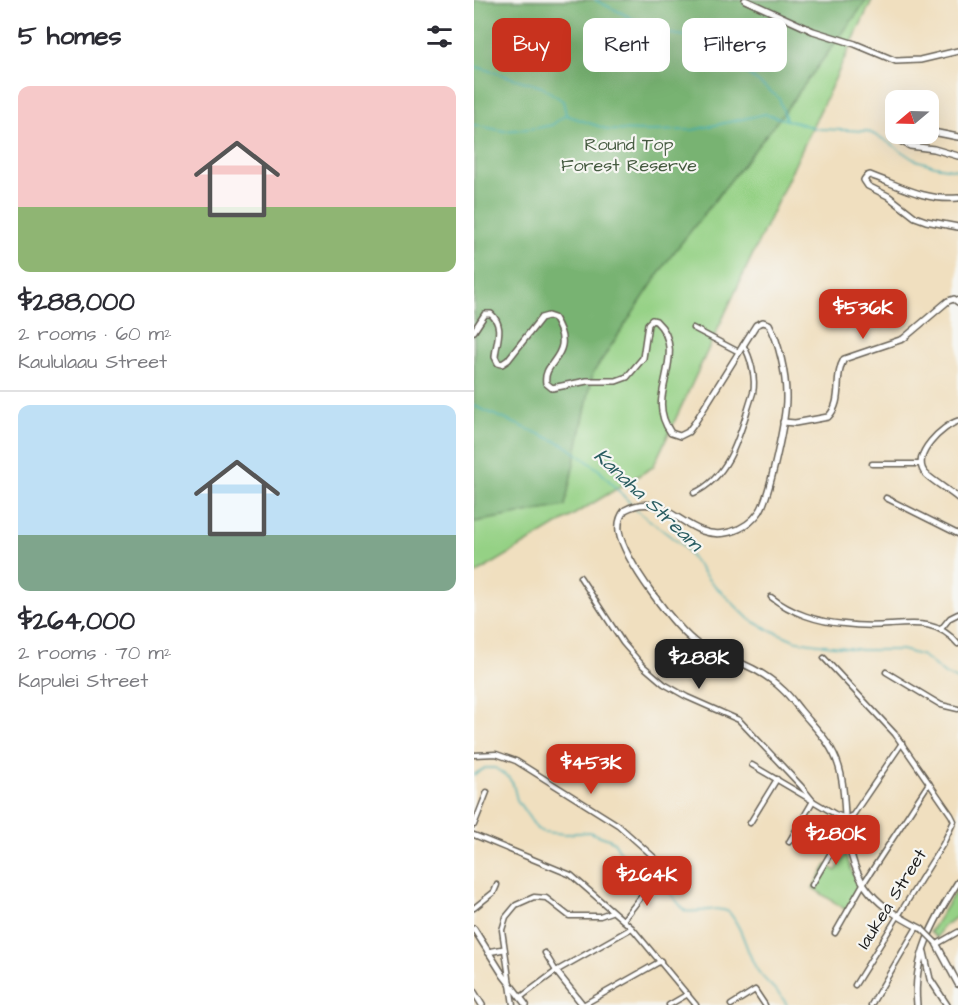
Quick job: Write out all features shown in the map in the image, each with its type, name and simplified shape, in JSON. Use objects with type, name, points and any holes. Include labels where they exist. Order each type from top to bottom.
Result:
[{"type":"street","points":[[745,0],[813,31],[855,44],[896,61],[912,62],[937,58],[958,51]]},
{"type":"street","points":[[939,133],[958,137]]},
{"type":"street","points":[[906,144],[958,156]]},
{"type":"street","points":[[958,198],[933,198],[919,195],[870,175],[864,180],[870,188],[888,196],[918,219],[958,227]]},
{"type":"street","points":[[783,422],[813,420],[830,415],[836,403],[839,372],[844,359],[903,339],[948,301],[954,298],[958,302]]},
{"type":"street","points":[[474,332],[485,314],[491,314],[495,318],[499,332],[495,357],[498,363],[502,364],[508,360],[541,318],[548,316],[554,318],[562,341],[559,356],[545,376],[546,383],[552,388],[587,381],[616,381],[627,377],[644,358],[648,324],[652,320],[656,321],[665,334],[670,355],[662,397],[662,412],[671,433],[678,436],[688,432],[756,325],[763,322],[769,324],[777,343],[786,386],[783,422],[762,508],[750,522],[731,532],[711,534],[690,526],[656,505],[644,503],[625,510],[620,518],[619,531],[630,557],[680,628],[704,648],[744,664],[768,678],[786,692],[823,735],[839,767],[852,860],[863,884],[879,903],[919,928],[936,944],[958,984]]},
{"type":"street","points":[[693,328],[748,358]]},
{"type":"street","points":[[694,493],[707,486],[731,458],[734,451],[755,386],[747,351],[743,345]]},
{"type":"street","points":[[958,421],[938,433],[923,454],[921,465],[927,476],[958,498]]},
{"type":"street","points":[[872,464],[921,465]]},
{"type":"street","points":[[886,498],[958,534]]},
{"type":"street","points":[[580,577],[622,643],[643,666],[664,684],[687,697],[739,720],[813,801]]},
{"type":"street","points":[[771,597],[796,612],[826,622],[874,626],[922,623],[941,629],[958,644]]},
{"type":"street","points":[[941,629],[950,618],[958,614]]},
{"type":"street","name":"Iaukea Street","points":[[824,658],[902,743],[953,817],[954,824],[855,984]]},
{"type":"street","points":[[886,672],[941,705],[958,709]]},
{"type":"street","points":[[846,818],[853,815],[902,743]]},
{"type":"street","points":[[474,755],[496,754],[516,761],[618,825],[685,885]]},
{"type":"street","points":[[752,765],[846,818]]},
{"type":"street","points":[[750,823],[777,779]]},
{"type":"street","points":[[835,933],[863,884],[929,783]]},
{"type":"street","points":[[474,825],[487,792]]},
{"type":"street","points":[[789,842],[813,801]]},
{"type":"street","points":[[812,885],[840,837],[847,834]]},
{"type":"street","points":[[474,835],[571,875],[633,928],[696,1005]]},
{"type":"street","points":[[623,920],[664,868]]},
{"type":"street","points":[[916,1005],[915,988],[923,947],[937,916],[958,882]]},
{"type":"street","points":[[474,909],[494,892],[497,885]]},
{"type":"street","points":[[513,1005],[502,930],[506,917],[516,905],[534,897],[546,898],[569,916],[600,916],[612,912]]},
{"type":"street","points":[[521,997],[556,971],[633,928]]},
{"type":"street","points":[[870,1005],[919,928]]},
{"type":"street","points":[[474,929],[526,1005]]},
{"type":"street","points":[[936,944],[958,932]]},
{"type":"street","points":[[923,947],[930,979],[947,1005]]},
{"type":"street","points":[[488,952],[504,949]]},
{"type":"street","points":[[545,953],[583,1005],[661,961]]},
{"type":"street","points":[[731,1005],[755,990],[765,1005]]},
{"type":"street","points":[[474,992],[482,1005]]},
{"type":"street","points":[[669,1005],[688,994]]},
{"type":"green space","name":"Round Top Forest Reserve","points":[[474,0],[872,0],[653,467],[474,575]]},
{"type":"green space","name":"Round Top Forest Reserve","points":[[474,0],[867,0],[782,115],[668,260],[593,373],[565,506],[474,522]]},
{"type":"green space","points":[[846,854],[860,886],[846,910],[813,888],[827,865],[836,871]]},
{"type":"green space","points":[[958,887],[958,916],[942,927],[937,938],[930,932]]},
{"type":"waterway","points":[[595,0],[636,20],[651,31],[705,39],[723,51],[779,98],[786,119]]},
{"type":"waterway","points":[[474,66],[542,87],[563,101],[566,114]]},
{"type":"waterway","points":[[566,115],[609,130],[646,131],[693,130],[765,114],[819,129],[867,131],[913,159],[958,170]]},
{"type":"waterway","points":[[474,125],[504,131],[537,128],[552,125],[565,115]]},
{"type":"waterway","name":"Kanaha Stream","points":[[474,406],[565,445],[598,469],[633,506]]},
{"type":"waterway","name":"Kanaha Stream","points":[[636,510],[682,545],[709,580],[749,619],[797,641],[861,650],[902,650],[923,656],[946,675],[958,680]]},
{"type":"waterway","points":[[474,775],[485,768],[495,768],[508,777],[513,784],[517,800],[537,829],[566,834],[589,832],[614,842],[627,862],[654,874],[685,911],[718,909],[729,912],[738,925],[756,968],[787,1005]]}]
